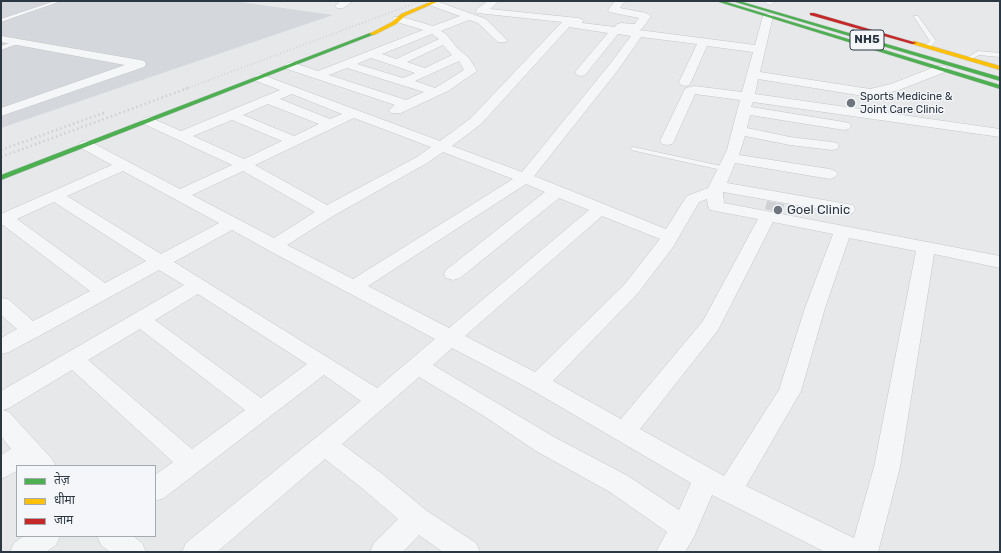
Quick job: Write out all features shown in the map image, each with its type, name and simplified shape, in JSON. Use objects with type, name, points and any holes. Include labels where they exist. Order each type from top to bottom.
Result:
[{"type":"main road","points":[[718,1],[785,6]]},
{"type":"main road","name":"NH5","points":[[734,1],[1000,79]]},
{"type":"main road","name":"NH5","points":[[752,1],[1000,72]]},
{"type":"main road","points":[[1,178],[372,34],[413,10],[434,2]]},
{"type":"main road","points":[[769,5],[941,69],[1000,87]]},
{"type":"main road","points":[[800,10],[1000,68]]},
{"type":"street","points":[[494,1],[481,11],[638,27],[646,16],[613,10],[620,1]]},
{"type":"street","points":[[434,2],[482,21],[502,40]]},
{"type":"street","points":[[716,194],[729,164],[739,131],[760,49],[769,5]]},
{"type":"street","points":[[318,75],[468,16]]},
{"type":"street","points":[[370,121],[436,92],[471,71],[465,60],[446,40],[433,30],[398,19]]},
{"type":"street","points":[[485,24],[505,26]]},
{"type":"street","points":[[274,246],[327,212],[422,160],[476,121],[566,24],[760,49]]},
{"type":"street","points":[[581,72],[616,30]]},
{"type":"street","points":[[353,286],[525,178],[614,68],[638,33]]},
{"type":"street","points":[[1,39],[140,64],[1,112]]},
{"type":"street","points":[[396,63],[446,40]]},
{"type":"street","points":[[685,82],[704,41]]},
{"type":"street","points":[[370,54],[425,72]]},
{"type":"street","points":[[404,82],[460,56]]},
{"type":"street","points":[[346,64],[436,92]]},
{"type":"street","points":[[291,66],[407,105]]},
{"type":"street","points":[[753,75],[870,93],[895,86],[941,69]]},
{"type":"street","points":[[260,78],[370,121],[557,190],[670,237]]},
{"type":"street","points":[[316,100],[349,86]]},
{"type":"street","points":[[181,136],[291,90]]},
{"type":"street","points":[[667,141],[690,91],[699,90],[746,104],[844,126]]},
{"type":"street","points":[[338,95],[388,113]]},
{"type":"street","points":[[267,100],[330,124]]},
{"type":"street","points":[[746,104],[1000,133]]},
{"type":"street","points":[[232,114],[294,141]]},
{"type":"street","points":[[180,196],[352,114]]},
{"type":"street","points":[[149,121],[244,165],[327,212]]},
{"type":"street","points":[[739,131],[790,141],[832,146]]},
{"type":"street","points":[[86,145],[274,246],[538,383],[718,485],[849,550],[887,467],[926,248]]},
{"type":"street","points":[[729,164],[830,174]]},
{"type":"street","points":[[104,292],[3,219],[124,165]]},
{"type":"street","points":[[453,274],[557,190]]},
{"type":"street","points":[[716,194],[768,216],[1000,262]]},
{"type":"street","points":[[538,383],[632,289],[670,237],[692,199],[697,196],[716,194],[847,209]]},
{"type":"street","points":[[54,195],[378,400]]},
{"type":"street","points":[[196,552],[378,400],[546,255],[580,228],[600,209]]},
{"type":"street","points":[[624,432],[711,325],[768,216]]},
{"type":"street","points":[[1,347],[232,223]]},
{"type":"street","points":[[670,552],[684,528],[790,391],[815,308],[843,231]]},
{"type":"street","points":[[1,402],[197,286]]},
{"type":"street","points":[[1,304],[32,331]]},
{"type":"street","points":[[141,319],[262,410]]},
{"type":"street","points":[[73,359],[192,463]]},
{"type":"street","points":[[156,489],[323,364]]},
{"type":"street","points":[[418,366],[545,444],[619,484],[684,528]]},
{"type":"street","points":[[1,419],[35,458],[1,468]]},
{"type":"street","points":[[324,445],[372,481],[417,519],[466,552]]},
{"type":"street","points":[[384,552],[417,519]]},
{"type":"street","points":[[24,552],[45,537]]},
{"type":"street","points":[[112,537],[132,552]]},
{"type":"lane","points":[[1,21],[59,1]]},
{"type":"lane","points":[[916,16],[933,41],[927,47]]},
{"type":"lane","points":[[1,48],[18,42]]},
{"type":"lane","points":[[968,59],[978,53],[1000,55]]},
{"type":"lane","points":[[633,149],[729,164]]},
{"type":"shaded area","points":[[1,1],[233,1],[333,15],[1,128]]},
{"type":"building","points":[[767,201],[784,204],[783,213],[765,209]]},
{"type":"railway","points":[[185,89],[421,1]]},
{"type":"railway","points":[[1,157],[188,88]]},
{"type":"railway","points":[[1,150],[106,112]]},
{"type":"traffic: fast","points":[[718,1],[1000,87]]},
{"type":"traffic: fast","points":[[734,1],[1000,79]]},
{"type":"traffic: fast","points":[[1,178],[372,34]]},
{"type":"traffic: slow","points":[[372,34],[394,23],[403,15],[437,1]]},
{"type":"traffic: slow","points":[[914,43],[1000,68]]},
{"type":"traffic: jam","points":[[812,14],[914,43]]},
{"type":"place","name":"Sports Medicine & Joint Care Clinic","points":[[851,103]]},
{"type":"place","name":"Goel Clinic","points":[[778,210]]}]
